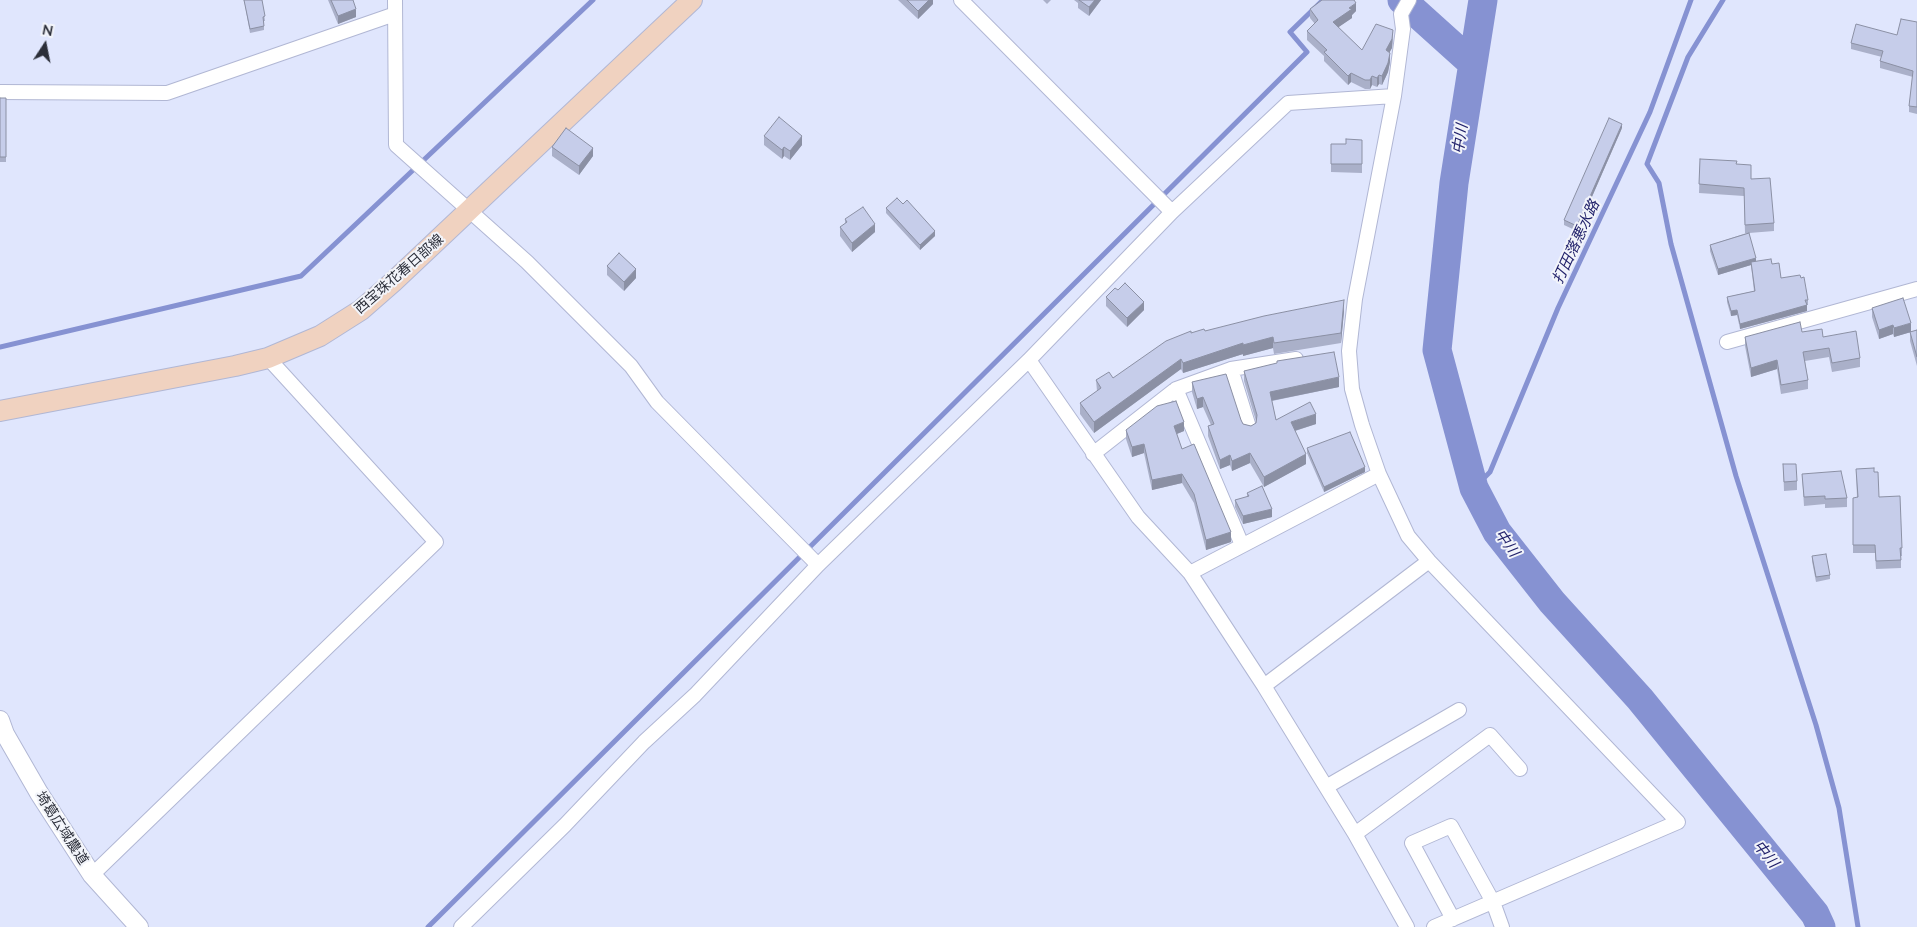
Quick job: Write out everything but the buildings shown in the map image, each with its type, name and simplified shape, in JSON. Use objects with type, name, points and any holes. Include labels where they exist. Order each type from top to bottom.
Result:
[{"type":"main road","name":"西宝珠花春日部線","points":[[0,411],[268,358],[320,336],[361,310],[469,211],[692,0]]},
{"type":"street","points":[[961,0],[1172,212]]},
{"type":"street","points":[[1410,0],[1400,14],[1403,29],[1394,96],[1344,352],[1362,425],[1379,474],[1408,536],[1429,561],[1678,822],[1434,927]]},
{"type":"street","points":[[0,92],[167,94],[395,7],[396,145],[527,262],[631,366],[657,402],[818,566]]},
{"type":"street","points":[[461,927],[565,825],[644,742],[695,695],[818,566],[1029,360],[1172,212],[1288,103],[1394,96]]},
{"type":"street","points":[[1727,342],[1917,289]]},
{"type":"street","points":[[1093,454],[1176,389],[1231,369],[1310,357]]},
{"type":"street","points":[[92,875],[436,542],[268,358]]},
{"type":"street","points":[[1029,360],[1138,517],[1190,573],[1264,686],[1355,834],[1406,927]]},
{"type":"street","points":[[1231,369],[1249,427]]},
{"type":"street","points":[[1176,389],[1242,545]]},
{"type":"street","points":[[1190,573],[1379,474]]},
{"type":"street","points":[[1264,686],[1429,561]]},
{"type":"street","points":[[1326,787],[1459,710]]},
{"type":"street","name":"埼葛広域農道","points":[[0,720],[5,734],[39,793],[92,875],[139,927]]},
{"type":"street","points":[[1355,834],[1490,735],[1520,768]]},
{"type":"street","points":[[1453,919],[1412,843],[1451,826],[1493,902],[1502,927]]},
{"type":"waterway","points":[[0,347],[301,276],[593,0]]},
{"type":"waterway","points":[[428,927],[1307,52],[1290,32],[1323,0]]},
{"type":"waterway","points":[[1402,0],[1472,63]]},
{"type":"waterway","name":"中川","points":[[1483,0],[1454,183],[1437,350],[1474,488],[1497,532],[1552,602],[1640,699],[1815,914],[1821,927]]},
{"type":"waterway","name":"打田落悪水路","points":[[1474,488],[1490,472],[1558,308],[1650,112],[1691,0]]},
{"type":"waterway","points":[[1723,0],[1688,57],[1647,164],[1659,183],[1671,244],[1736,476],[1816,725],[1839,808],[1858,927]]}]
